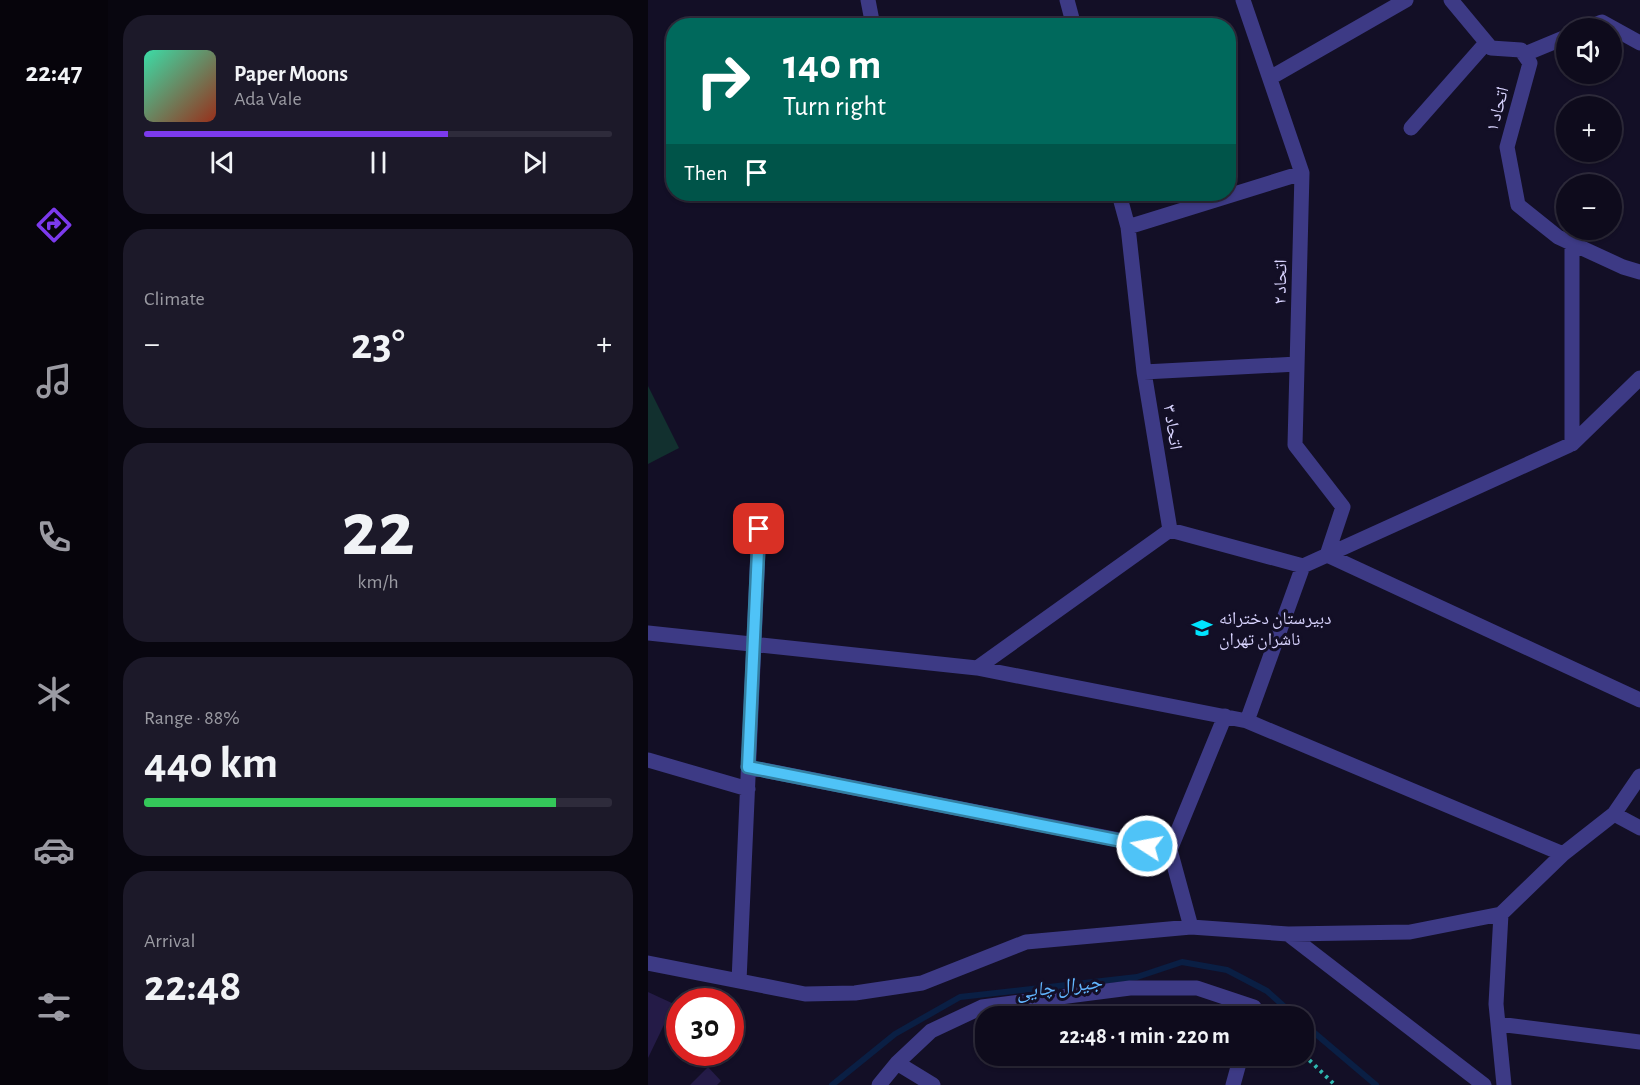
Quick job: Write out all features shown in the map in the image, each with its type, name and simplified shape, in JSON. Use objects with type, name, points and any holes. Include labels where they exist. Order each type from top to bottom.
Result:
[{"type":"street","points":[[868,0],[871,18]]},
{"type":"street","points":[[1067,0],[1072,18]]},
{"type":"street","name":"اتحاد ۲","points":[[1243,0],[1302,173],[1295,445],[1343,507],[1327,555]]},
{"type":"street","points":[[1270,78],[1406,0]]},
{"type":"street","points":[[1451,0],[1491,48],[1521,50],[1525,54],[1556,41]]},
{"type":"street","points":[[1622,33],[1640,43]]},
{"type":"street","points":[[1411,128],[1486,43]]},
{"type":"street","name":"اتحاد ۱","points":[[1525,54],[1530,63],[1507,147],[1518,205],[1558,237],[1623,267],[1640,272]]},
{"type":"street","points":[[1236,193],[1302,173]]},
{"type":"street","name":"اتحاد ۳","points":[[1121,201],[1128,227],[1144,372],[1170,530]]},
{"type":"street","points":[[1128,227],[1212,201]]},
{"type":"street","points":[[1572,243],[1572,444]]},
{"type":"street","points":[[1144,372],[1297,364]]},
{"type":"street","points":[[977,668],[1170,530],[1303,566],[1572,444],[1640,378]]},
{"type":"street","points":[[740,981],[759,529]]},
{"type":"street","points":[[1327,555],[1640,700]]},
{"type":"street","points":[[1247,721],[1303,566]]},
{"type":"street","points":[[648,633],[977,668],[1247,721],[1563,854]]},
{"type":"street","points":[[1191,927],[1170,850],[1226,717]]},
{"type":"street","points":[[648,760],[748,789]]},
{"type":"street","points":[[748,767],[1170,850]]},
{"type":"street","points":[[648,963],[805,994],[855,993],[922,983],[1026,942],[1191,927],[1288,934],[1410,932],[1501,914],[1563,854],[1614,814],[1640,776]]},
{"type":"street","points":[[1614,814],[1640,828]]},
{"type":"street","points":[[1501,914],[1496,1004],[1504,1085]]},
{"type":"street","points":[[1288,934],[1484,1085]]},
{"type":"street","points":[[990,1006],[1130,988],[1197,988],[1239,1006]]},
{"type":"street","points":[[879,1085],[897,1063],[932,1030],[975,1010]]},
{"type":"street","points":[[1498,1024],[1640,1042]]},
{"type":"street","points":[[897,1063],[933,1085]]},
{"type":"street","points":[[1233,1085],[1238,1066]]},
{"type":"path","points":[[1314,1065],[1335,1085]]},
{"type":"green space","points":[[648,386],[679,448],[648,464]]},
{"type":"building","points":[[648,992],[666,1000],[666,1021],[648,1058]]},
{"type":"building","points":[[708,1067],[721,1081],[717,1085],[690,1085]]},
{"type":"waterway","name":"جیرال چایی","points":[[832,1085],[895,1034],[960,997],[1137,977],[1182,962],[1227,970],[1267,991],[1284,1006]]},
{"type":"waterway","name":"جیرال چایی","points":[[1314,1032],[1376,1085]]},
{"type":"place","name":"دبیرستان دخترانه ناشران تهران","points":[[1202,628]]},
{"type":"route","points":[[759,529],[748,767],[1147,846]]}]
